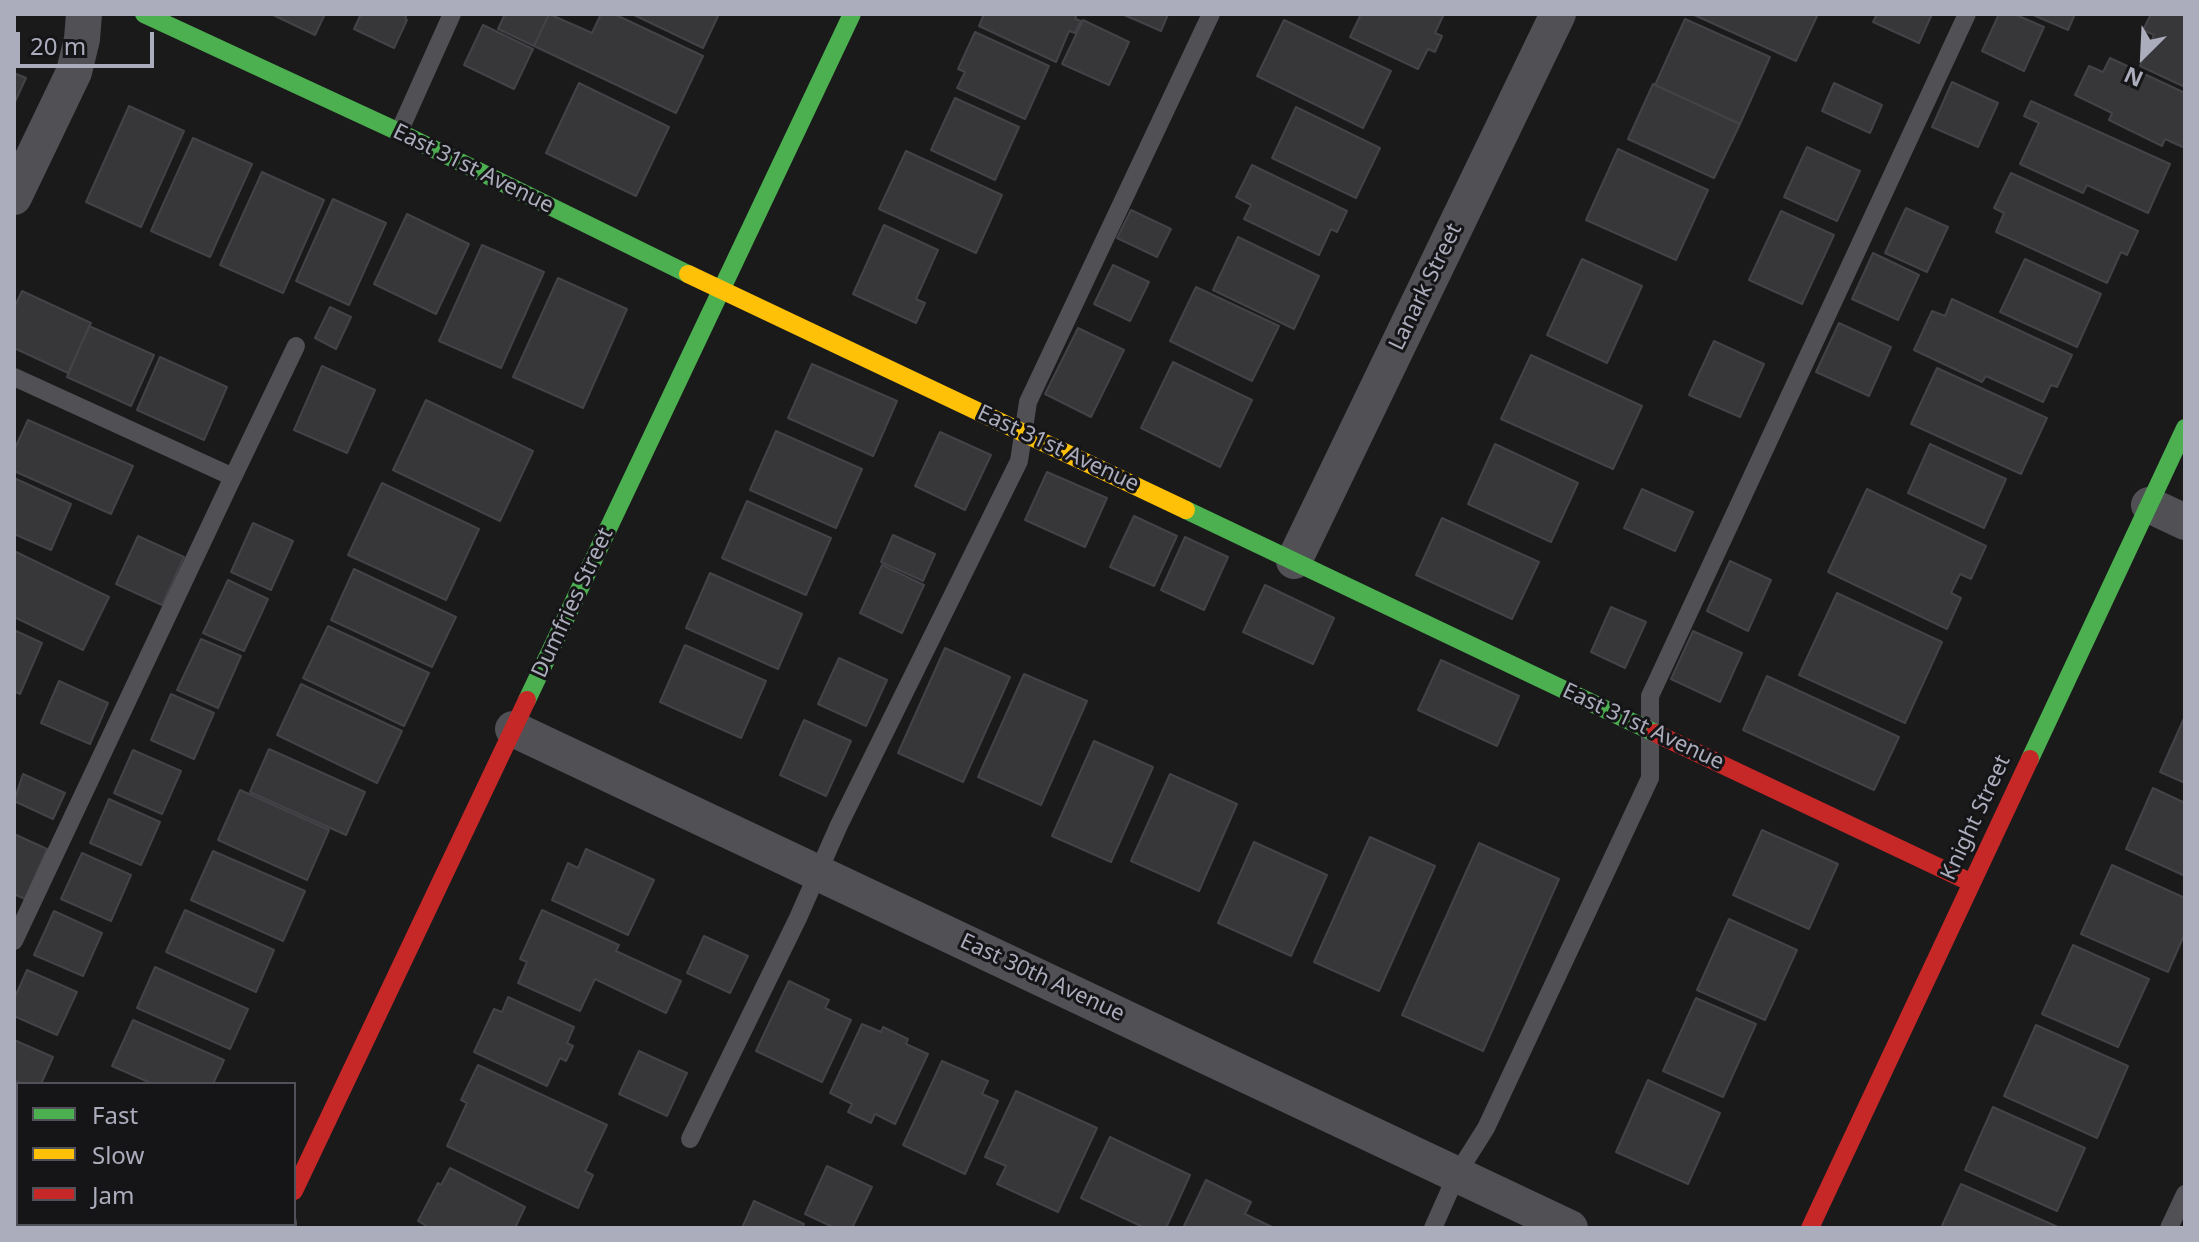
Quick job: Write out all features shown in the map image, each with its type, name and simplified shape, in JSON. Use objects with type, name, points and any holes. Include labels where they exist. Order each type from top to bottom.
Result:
[{"type":"street","points":[[14,197],[74,72],[84,14]]},
{"type":"street","name":"East 31st Avenue","points":[[144,14],[399,132],[721,289],[1972,883]]},
{"type":"street","name":"Dumfries Street","points":[[296,1187],[852,14]]},
{"type":"street","name":"Lanark Street","points":[[1294,561],[1558,14]]},
{"type":"street","name":"Knight Street","points":[[1810,1228],[2185,428]]},
{"type":"street","points":[[2149,505],[2185,522]]},
{"type":"street","name":"East 30th Avenue","points":[[513,729],[1570,1228]]},
{"type":"lane","points":[[399,132],[452,14]]},
{"type":"lane","points":[[690,1139],[839,825],[1019,461],[1028,402],[1211,14]]},
{"type":"lane","points":[[1433,1228],[1457,1174],[1486,1128],[1650,778],[1650,696],[1967,14]]},
{"type":"lane","points":[[14,941],[296,346]]},
{"type":"lane","points":[[14,377],[233,477]]},
{"type":"lane","points":[[2169,1228],[2185,1194]]},
{"type":"building","points":[[271,14],[325,14],[315,35]]},
{"type":"building","points":[[361,14],[407,14],[394,48],[354,29]]},
{"type":"building","points":[[505,14],[549,14],[534,46],[498,29]]},
{"type":"building","points":[[549,14],[592,33],[601,14],[614,14],[703,56],[676,113],[534,46]]},
{"type":"building","points":[[632,14],[719,14],[703,48]]},
{"type":"building","points":[[984,14],[1077,14],[1075,19],[1081,21],[1075,33],[1069,31],[1056,62],[979,26]]},
{"type":"building","points":[[1122,14],[1168,14],[1161,31]]},
{"type":"building","points":[[1361,14],[1439,14],[1443,16],[1435,33],[1442,36],[1435,52],[1428,49],[1418,69],[1350,37]]},
{"type":"building","points":[[1692,14],[1818,14],[1796,61]]},
{"type":"building","points":[[1877,14],[1932,14],[1919,43],[1873,22]]},
{"type":"building","points":[[1999,14],[2014,14],[2044,27],[2024,71],[1982,51]]},
{"type":"building","points":[[2031,14],[2075,14],[2068,30]]},
{"type":"building","points":[[2151,14],[2185,14],[2185,87],[2140,66],[2154,35],[2143,30]]},
{"type":"building","points":[[1685,19],[1770,57],[1740,124],[1655,85]]},
{"type":"building","points":[[1083,20],[1129,42],[1109,85],[1062,64]]},
{"type":"building","points":[[1284,20],[1391,71],[1363,128],[1257,76]]},
{"type":"building","points":[[483,25],[533,49],[514,89],[464,65]]},
{"type":"building","points":[[975,32],[1049,66],[1025,119],[957,88],[965,72],[958,69]]},
{"type":"building","points":[[2110,58],[2185,93],[2185,148],[2165,139],[2162,146],[2109,120],[2112,113],[2075,95],[2089,66],[2103,72]]},
{"type":"building","points":[[14,73],[26,78],[14,104]]},
{"type":"building","points":[[1952,82],[1998,103],[1978,147],[1932,127]]},
{"type":"building","points":[[579,83],[669,127],[636,196],[546,153]]},
{"type":"building","points":[[1834,83],[1882,105],[1870,133],[1822,111]]},
{"type":"building","points":[[1653,84],[1740,124],[1714,178],[1628,139]]},
{"type":"building","points":[[955,98],[1019,127],[995,180],[931,150]]},
{"type":"building","points":[[2031,101],[2170,164],[2148,213],[2087,185],[2083,193],[2020,164],[2039,123],[2024,116]]},
{"type":"building","points":[[129,106],[184,131],[141,227],[86,202]]},
{"type":"building","points":[[1296,107],[1380,148],[1356,198],[1272,158]]},
{"type":"building","points":[[193,138],[252,164],[210,257],[151,231]]},
{"type":"building","points":[[1807,147],[1860,171],[1837,221],[1784,197]]},
{"type":"building","points":[[1618,149],[1708,190],[1676,260],[1586,220]]},
{"type":"building","points":[[906,151],[1002,195],[976,253],[879,209]]},
{"type":"building","points":[[1252,165],[1347,211],[1337,232],[1331,229],[1319,255],[1244,219],[1251,205],[1236,197]]},
{"type":"building","points":[[262,172],[324,200],[283,293],[220,265]]},
{"type":"building","points":[[2011,173],[2138,231],[2127,255],[2121,252],[2107,283],[1996,232],[2004,213],[1994,208]]},
{"type":"building","points":[[333,199],[386,223],[349,305],[296,281]]},
{"type":"building","points":[[1906,208],[1948,227],[1927,272],[1885,253]]},
{"type":"building","points":[[1131,210],[1171,229],[1157,257],[1117,238]]},
{"type":"building","points":[[1781,211],[1834,235],[1802,304],[1749,280]]},
{"type":"building","points":[[407,214],[469,244],[436,314],[374,284]]},
{"type":"building","points":[[884,225],[938,250],[916,299],[925,303],[916,323],[853,294]]},
{"type":"building","points":[[1238,237],[1319,276],[1294,329],[1213,290]]},
{"type":"building","points":[[482,245],[544,272],[501,368],[439,341]]},
{"type":"building","points":[[1873,253],[1919,275],[1898,320],[1852,299]]},
{"type":"building","points":[[1582,259],[1642,286],[1607,363],[1547,335]]},
{"type":"building","points":[[2025,259],[2101,294],[2077,347],[2000,312]]},
{"type":"building","points":[[1113,265],[1149,282],[1130,321],[1094,304]]},
{"type":"building","points":[[558,278],[627,309],[583,408],[513,377]]},
{"type":"building","points":[[1196,287],[1279,326],[1252,381],[1170,341]]},
{"type":"building","points":[[22,291],[91,323],[68,373],[14,348],[14,308]]},
{"type":"building","points":[[1952,299],[2072,355],[2057,387],[2051,385],[2043,402],[1986,376],[1982,382],[1914,350],[1932,311],[1945,316]]},
{"type":"building","points":[[330,307],[351,317],[336,349],[315,338]]},
{"type":"building","points":[[1839,323],[1891,347],[1869,396],[1816,372]]},
{"type":"building","points":[[89,326],[154,355],[131,406],[67,377]]},
{"type":"building","points":[[1078,328],[1124,350],[1091,417],[1045,394]]},
{"type":"building","points":[[1714,341],[1764,364],[1740,417],[1689,395]]},
{"type":"building","points":[[1531,355],[1642,406],[1613,469],[1501,419]]},
{"type":"building","points":[[160,357],[227,387],[204,440],[137,410]]},
{"type":"building","points":[[1173,362],[1252,400],[1220,467],[1141,428]]},
{"type":"building","points":[[812,364],[897,401],[873,456],[788,418]]},
{"type":"building","points":[[322,366],[375,390],[347,453],[294,430]]},
{"type":"building","points":[[1937,368],[2047,418],[2021,474],[1911,424]]},
{"type":"building","points":[[426,400],[533,451],[500,521],[393,470]]},
{"type":"building","points":[[28,420],[133,466],[111,514],[14,471],[14,450]]},
{"type":"building","points":[[776,431],[862,469],[836,528],[750,490]]},
{"type":"building","points":[[940,432],[991,455],[965,510],[915,486]]},
{"type":"building","points":[[1495,444],[1578,483],[1551,542],[1468,504]]},
{"type":"building","points":[[1930,444],[2006,479],[1984,528],[1908,493]]},
{"type":"building","points":[[1047,472],[1107,498],[1085,547],[1025,520]]},
{"type":"building","points":[[14,478],[71,504],[51,550],[14,534]]},
{"type":"building","points":[[382,483],[479,529],[446,600],[348,555]]},
{"type":"building","points":[[1642,489],[1693,512],[1675,551],[1624,528]]},
{"type":"building","points":[[1867,489],[1986,546],[1971,579],[1960,574],[1951,593],[1961,598],[1947,629],[1828,572]]},
{"type":"building","points":[[747,501],[831,538],[806,595],[722,558]]},
{"type":"building","points":[[1134,516],[1177,536],[1154,586],[1110,567]]},
{"type":"building","points":[[1442,518],[1539,562],[1512,619],[1416,575]]},
{"type":"building","points":[[253,523],[293,541],[271,590],[231,572]]},
{"type":"building","points":[[893,535],[935,554],[923,581],[881,562]]},
{"type":"building","points":[[138,536],[184,557],[162,605],[116,584]]},
{"type":"building","points":[[1185,537],[1228,557],[1204,610],[1161,590]]},
{"type":"building","points":[[14,551],[109,597],[83,650],[14,617]]},
{"type":"building","points":[[1730,561],[1771,580],[1748,631],[1707,611]]},
{"type":"building","points":[[882,565],[924,585],[902,633],[860,613]]},
{"type":"building","points":[[354,569],[456,617],[432,667],[331,620]]},
{"type":"building","points":[[710,573],[802,614],[778,669],[686,628]]},
{"type":"building","points":[[228,580],[268,599],[244,651],[203,633]]},
{"type":"building","points":[[1265,585],[1334,618],[1313,664],[1243,632]]},
{"type":"building","points":[[1837,593],[1942,642],[1905,723],[1799,675]]},
{"type":"building","points":[[1611,607],[1646,622],[1625,668],[1591,652]]},
{"type":"building","points":[[328,626],[429,673],[404,726],[303,678]]},
{"type":"building","points":[[14,630],[42,643],[20,694],[14,691]]},
{"type":"building","points":[[1693,631],[1742,653],[1720,702],[1671,679]]},
{"type":"building","points":[[201,639],[241,656],[218,708],[177,690]]},
{"type":"building","points":[[685,645],[766,681],[741,738],[660,702]]},
{"type":"building","points":[[945,648],[1010,677],[963,782],[898,753]]},
{"type":"building","points":[[839,658],[887,680],[866,726],[818,704]]},
{"type":"building","points":[[1441,660],[1519,696],[1497,746],[1418,710]]},
{"type":"building","points":[[1024,674],[1087,701],[1041,805],[978,777]]},
{"type":"building","points":[[1767,676],[1899,737],[1874,790],[1743,730]]},
{"type":"building","points":[[59,681],[108,703],[90,744],[41,723]]},
{"type":"building","points":[[301,684],[402,731],[377,783],[277,735]]},
{"type":"building","points":[[171,694],[214,713],[194,759],[151,740]]},
{"type":"building","points":[[2185,716],[2185,783],[2160,772]]},
{"type":"building","points":[[804,720],[851,741],[826,796],[780,775]]},
{"type":"building","points":[[1094,741],[1153,767],[1111,862],[1052,836]]},
{"type":"building","points":[[269,749],[365,792],[346,835],[250,792]]},
{"type":"building","points":[[133,750],[181,771],[162,814],[114,793]]},
{"type":"building","points":[[23,774],[65,793],[53,819],[14,801]]},
{"type":"building","points":[[1170,774],[1237,804],[1199,891],[1131,861]]},
{"type":"building","points":[[2153,788],[2185,803],[2185,876],[2126,849]]},
{"type":"building","points":[[240,790],[329,830],[307,880],[218,840]]},
{"type":"building","points":[[109,799],[160,822],[141,865],[90,843]]},
{"type":"building","points":[[1762,830],[1838,864],[1809,929],[1733,895]]},
{"type":"building","points":[[14,834],[47,849],[25,899],[14,894]]},
{"type":"building","points":[[1370,837],[1435,866],[1379,991],[1314,962]]},
{"type":"building","points":[[1254,842],[1327,875],[1291,956],[1218,923]]},
{"type":"building","points":[[1479,843],[1559,879],[1483,1051],[1402,1015]]},
{"type":"building","points":[[586,849],[654,880],[628,935],[552,900],[568,863],[578,868]]},
{"type":"building","points":[[213,851],[305,891],[283,941],[191,900]]},
{"type":"building","points":[[82,853],[131,875],[111,921],[61,899]]},
{"type":"building","points":[[2112,865],[2185,898],[2185,933],[2168,972],[2081,934]]},
{"type":"building","points":[[185,910],[274,950],[256,992],[166,952]]},
{"type":"building","points":[[542,910],[619,945],[616,951],[681,981],[666,1013],[595,979],[580,1011],[518,983],[527,962],[520,959]]},
{"type":"building","points":[[54,911],[102,933],[83,976],[34,955]]},
{"type":"building","points":[[1729,919],[1797,950],[1765,1020],[1697,990]]},
{"type":"building","points":[[704,936],[748,956],[730,993],[687,973]]},
{"type":"building","points":[[2073,945],[2149,979],[2118,1047],[2042,1014]]},
{"type":"building","points":[[155,967],[248,1009],[230,1049],[137,1008]]},
{"type":"building","points":[[27,970],[77,992],[57,1035],[14,1016],[14,999]]},
{"type":"building","points":[[789,981],[829,1000],[825,1008],[851,1020],[822,1082],[756,1051]]},
{"type":"building","points":[[508,997],[574,1027],[567,1043],[573,1046],[566,1061],[560,1058],[547,1086],[474,1052],[494,1009],[502,1012]]},
{"type":"building","points":[[1696,998],[1756,1024],[1723,1097],[1663,1071]]},
{"type":"building","points":[[133,1020],[224,1060],[214,1082],[148,1082],[112,1066]]},
{"type":"building","points":[[862,1024],[881,1032],[883,1027],[908,1039],[906,1044],[928,1054],[895,1124],[875,1114],[871,1123],[848,1112],[852,1104],[830,1093]]},
{"type":"building","points":[[2036,1025],[2128,1066],[2097,1138],[2004,1096]]},
{"type":"building","points":[[14,1040],[53,1057],[42,1082],[14,1080]]},
{"type":"building","points":[[639,1051],[687,1073],[667,1116],[619,1094]]},
{"type":"building","points":[[942,1061],[988,1081],[982,1094],[998,1101],[965,1174],[903,1145]]},
{"type":"building","points":[[478,1065],[607,1125],[585,1171],[593,1175],[578,1208],[447,1146],[467,1103],[461,1100]]},
{"type":"building","points":[[1648,1080],[1720,1113],[1688,1184],[1616,1152]]},
{"type":"building","points":[[1016,1091],[1097,1128],[1058,1212],[997,1184],[1006,1166],[985,1157]]},
{"type":"building","points":[[1993,1107],[2085,1148],[2057,1211],[1965,1170]]},
{"type":"building","points":[[1110,1137],[1190,1175],[1166,1228],[1145,1228],[1081,1198]]},
{"type":"building","points":[[827,1166],[872,1187],[852,1228],[835,1228],[805,1214]]},
{"type":"building","points":[[450,1168],[525,1207],[515,1228],[430,1228],[418,1221],[438,1183],[441,1185]]},
{"type":"building","points":[[1206,1180],[1251,1202],[1245,1214],[1274,1228],[1183,1228]]},
{"type":"building","points":[[1961,1184],[2060,1228],[1941,1228]]},
{"type":"building","points":[[754,1201],[804,1224],[802,1228],[742,1228]]},
{"type":"building","points":[[120,1226],[124,1228],[29,1228]]},
{"type":"traffic: fast","points":[[144,14],[399,132],[688,274]]},
{"type":"traffic: fast","points":[[527,700],[852,14]]},
{"type":"traffic: fast","points":[[2030,759],[2185,428]]},
{"type":"traffic: fast","points":[[1186,510],[1655,733]]},
{"type":"traffic: slow","points":[[688,274],[1186,510]]},
{"type":"traffic: jam","points":[[296,1187],[527,700]]},
{"type":"traffic: jam","points":[[1655,733],[1972,883]]},
{"type":"traffic: jam","points":[[1810,1228],[2030,759]]}]
